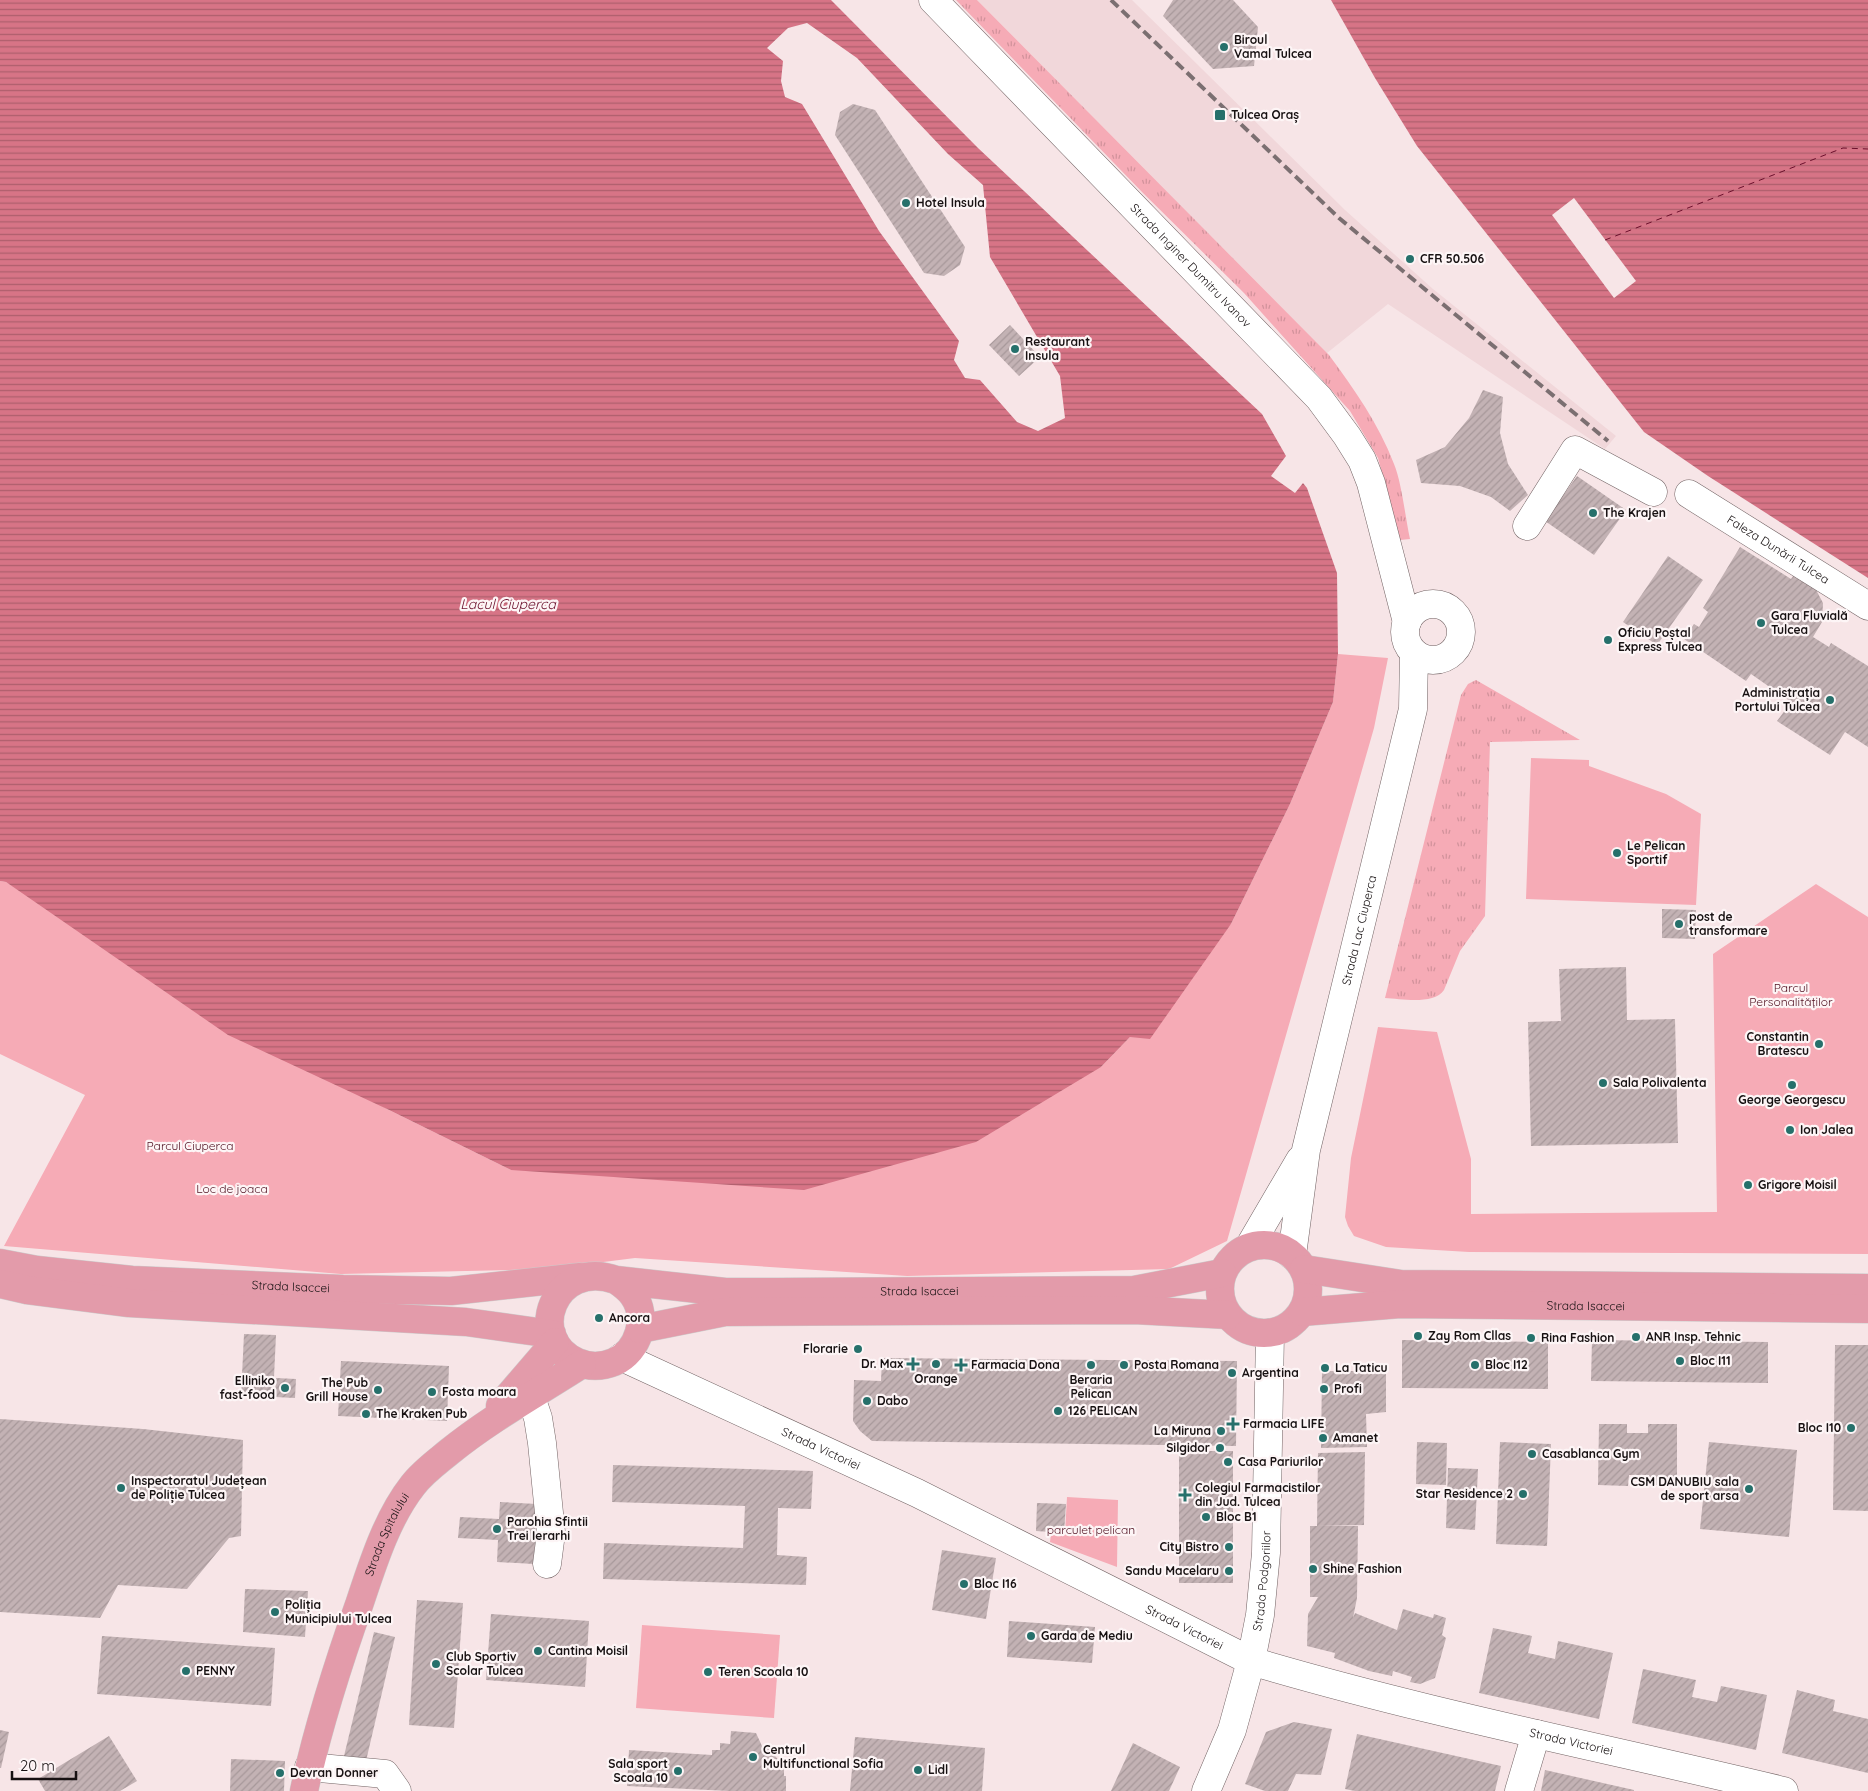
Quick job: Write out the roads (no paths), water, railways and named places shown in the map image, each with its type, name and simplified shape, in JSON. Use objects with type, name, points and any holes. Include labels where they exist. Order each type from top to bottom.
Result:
[{"type":"main road","name":"Strada Isaccei","points":[[1249,1247],[1264,1244],[1279,1247],[1298,1262],[1401,1284],[1868,1288]]},
{"type":"main road","points":[[1249,1247],[1238,1253],[1228,1262],[1222,1273],[1220,1284],[1220,1294],[1228,1315],[1237,1324],[1248,1330],[1270,1333],[1287,1328],[1302,1312],[1308,1299],[1308,1284],[1298,1262]]},
{"type":"main road","name":"Strada Isaccei","points":[[0,1263],[37,1270],[132,1280],[352,1290],[451,1291],[593,1275],[605,1276],[616,1280],[725,1292],[1134,1290],[1222,1273]]},
{"type":"main road","points":[[582,1277],[569,1283],[558,1293],[552,1306],[549,1320],[553,1338],[567,1356],[582,1364],[603,1365],[622,1357],[631,1349],[640,1329],[641,1317],[639,1306],[633,1295],[616,1280]]},
{"type":"main road","name":"Strada Isaccei","points":[[0,1284],[27,1290],[129,1303],[466,1322],[553,1338]]},
{"type":"main road","name":"Strada Isaccei","points":[[1302,1312],[1400,1304],[1868,1309]]},
{"type":"main road","name":"Strada Isaccei","points":[[640,1329],[725,1312],[1134,1310],[1228,1315]]},
{"type":"main road","name":"Strada Spitalului","points":[[485,1425],[553,1338]]},
{"type":"main road","name":"Strada Spitalului","points":[[307,1779],[336,1668],[368,1577],[399,1506],[413,1485],[432,1466],[485,1425],[582,1364]]},
{"type":"street","name":"Strada Inginer Dumitru Ivanov","points":[[933,0],[1324,404],[1362,460],[1371,484],[1392,566],[1416,613]]},
{"type":"street","points":[[1527,526],[1575,450],[1653,492]]},
{"type":"street","name":"Faleza Dunării Tulcea","points":[[1689,494],[1868,606]]},
{"type":"street","points":[[1433,604],[1447,607],[1457,616],[1462,636],[1455,650],[1441,660],[1422,658],[1414,653],[1406,638],[1416,613],[1433,604]]},
{"type":"street","name":"Strada Lac Ciuperca","points":[[1298,1262],[1306,1150],[1413,709],[1414,653]]},
{"type":"street","name":"Strada Lac Ciuperca","points":[[1413,709],[1441,660]]},
{"type":"street","name":"Strada Lac Ciuperca","points":[[1249,1247],[1306,1150]]},
{"type":"street","name":"Strada Podgoriilor","points":[[1206,1791],[1232,1730],[1251,1661],[1260,1615],[1266,1553],[1270,1333]]},
{"type":"street","name":"Strada Victoriei","points":[[622,1357],[917,1493],[1251,1661],[1308,1678],[1536,1734],[1784,1791]]},
{"type":"street","points":[[531,1397],[538,1418],[542,1443],[551,1533],[547,1564]]},
{"type":"street","points":[[1519,1791],[1536,1734]]},
{"type":"street","points":[[307,1779],[385,1774],[397,1791]]},
{"type":"water","name":"Lacul Ciuperca","points":[[0,0],[831,0],[978,148],[1262,414],[1286,456],[1271,476],[1295,493],[1303,483],[1307,488],[1337,573],[1338,654],[1333,702],[1290,804],[1231,924],[1150,1039],[1130,1037],[1101,1067],[976,1142],[804,1190],[511,1170],[387,1109],[228,1035],[6,882],[0,881]],"holes":[[[807,23],[857,58],[948,154],[983,185],[990,257],[1060,376],[1065,418],[1038,431],[1017,422],[980,380],[965,378],[954,360],[959,341],[879,231],[802,104],[785,97],[781,81],[783,61],[767,48],[788,28]]]},
{"type":"water","points":[[1331,0],[1868,0],[1868,578],[1708,476],[1644,432],[1417,146],[1375,78]]},
{"type":"railway","points":[[1111,0],[1339,218],[1608,441]]},
{"type":"place","name":"Biroul Vamal Tulcea","points":[[1224,47]]},
{"type":"place","name":"Tulcea Oraș","points":[[1220,115]]},
{"type":"place","name":"Hotel Insula","points":[[906,203]]},
{"type":"place","name":"CFR 50.506","points":[[1410,259]]},
{"type":"place","name":"Restaurant Insula","points":[[1015,349]]},
{"type":"place","name":"The Krajen","points":[[1593,513]]},
{"type":"place","name":"Gara Fluvială Tulcea","points":[[1761,623]]},
{"type":"place","name":"Oficiu Poștal Express Tulcea","points":[[1608,640]]},
{"type":"place","name":"Administrația Portului Tulcea","points":[[1830,700]]},
{"type":"place","name":"Le Pelican Sportif","points":[[1617,853]]},
{"type":"place","name":"post de transformare","points":[[1679,924]]},
{"type":"place","name":"Constantin Bratescu","points":[[1819,1044]]},
{"type":"place","name":"Sala Polivalenta","points":[[1603,1083]]},
{"type":"place","name":"George Georgescu","points":[[1792,1085]]},
{"type":"place","name":"Ion Jalea","points":[[1790,1130]]},
{"type":"place","name":"Grigore Moisil","points":[[1748,1185]]},
{"type":"place","name":"Ancora","points":[[599,1318]]},
{"type":"place","name":"Zay Rom Cllas","points":[[1418,1336]]},
{"type":"place","name":"ANR Insp. Tehnic","points":[[1636,1337]]},
{"type":"place","name":"Rina Fashion","points":[[1531,1338]]},
{"type":"place","name":"Florarie","points":[[858,1349]]},
{"type":"place","name":"Bloc I11","points":[[1680,1361]]},
{"type":"place","name":"Dr. Max","points":[[913,1364]]},
{"type":"place","name":"Orange","points":[[936,1364]]},
{"type":"place","name":"Farmacia Dona","points":[[961,1365]]},
{"type":"place","name":"Beraria Pelican","points":[[1091,1365]]},
{"type":"place","name":"Posta Romana","points":[[1124,1365]]},
{"type":"place","name":"Bloc I12","points":[[1475,1365]]},
{"type":"place","name":"La Taticu","points":[[1325,1368]]},
{"type":"place","name":"Argentina","points":[[1232,1373]]},
{"type":"place","name":"Elliniko fast-food","points":[[285,1388]]},
{"type":"place","name":"Profi","points":[[1324,1389]]},
{"type":"place","name":"The Pub Grill House","points":[[378,1390]]},
{"type":"place","name":"Fosta moara","points":[[432,1392]]},
{"type":"place","name":"Dabo","points":[[867,1401]]},
{"type":"place","name":"126 PELICAN","points":[[1058,1411]]},
{"type":"place","name":"The Kraken Pub","points":[[366,1414]]},
{"type":"place","name":"Farmacia LIFE","points":[[1233,1424]]},
{"type":"place","name":"Bloc I10","points":[[1851,1428]]},
{"type":"place","name":"La Miruna","points":[[1221,1431]]},
{"type":"place","name":"Amanet","points":[[1323,1438]]},
{"type":"place","name":"Silgidor","points":[[1220,1448]]},
{"type":"place","name":"Casablanca Gym","points":[[1532,1454]]},
{"type":"place","name":"Casa Pariurilor","points":[[1228,1462]]},
{"type":"place","name":"Inspectoratul Județean de Poliție Tulcea","points":[[121,1488]]},
{"type":"place","name":"CSM DANUBIU sala de sport arsa","points":[[1749,1489]]},
{"type":"place","name":"Star Residence 2","points":[[1523,1494]]},
{"type":"place","name":"Colegiul Farmacistilor din Jud. Tulcea","points":[[1185,1495]]},
{"type":"place","name":"Bloc B1","points":[[1206,1517]]},
{"type":"place","name":"Parohia Sfintii Trei Ierarhi","points":[[497,1529]]},
{"type":"place","name":"City Bistro","points":[[1229,1547]]},
{"type":"place","name":"Shine Fashion","points":[[1313,1569]]},
{"type":"place","name":"Sandu Macelaru","points":[[1229,1571]]},
{"type":"place","name":"Bloc I16","points":[[964,1584]]},
{"type":"place","name":"Poliția Municipiului Tulcea","points":[[275,1612]]},
{"type":"place","name":"Garda de Mediu","points":[[1031,1636]]},
{"type":"place","name":"Cantina Moisil","points":[[538,1651]]},
{"type":"place","name":"Club Sportiv Scolar Tulcea","points":[[436,1664]]},
{"type":"place","name":"PENNY","points":[[186,1671]]},
{"type":"place","name":"Teren Scoala 10","points":[[708,1672]]},
{"type":"place","name":"Centrul Multifunctional Sofia","points":[[753,1757]]},
{"type":"place","name":"Lidl","points":[[918,1770]]},
{"type":"place","name":"Sala sport Scoala 10","points":[[678,1771]]},
{"type":"place","name":"Devran Donner","points":[[280,1773]]},
{"type":"park label","name":"Parcul Personalităților","points":[[1791,995]]},
{"type":"park label","name":"Parcul Ciuperca","points":[[190,1146]]},
{"type":"park label","name":"Loc de joaca","points":[[232,1189]]},
{"type":"park label","name":"parculet pelican","points":[[1091,1530]]}]
